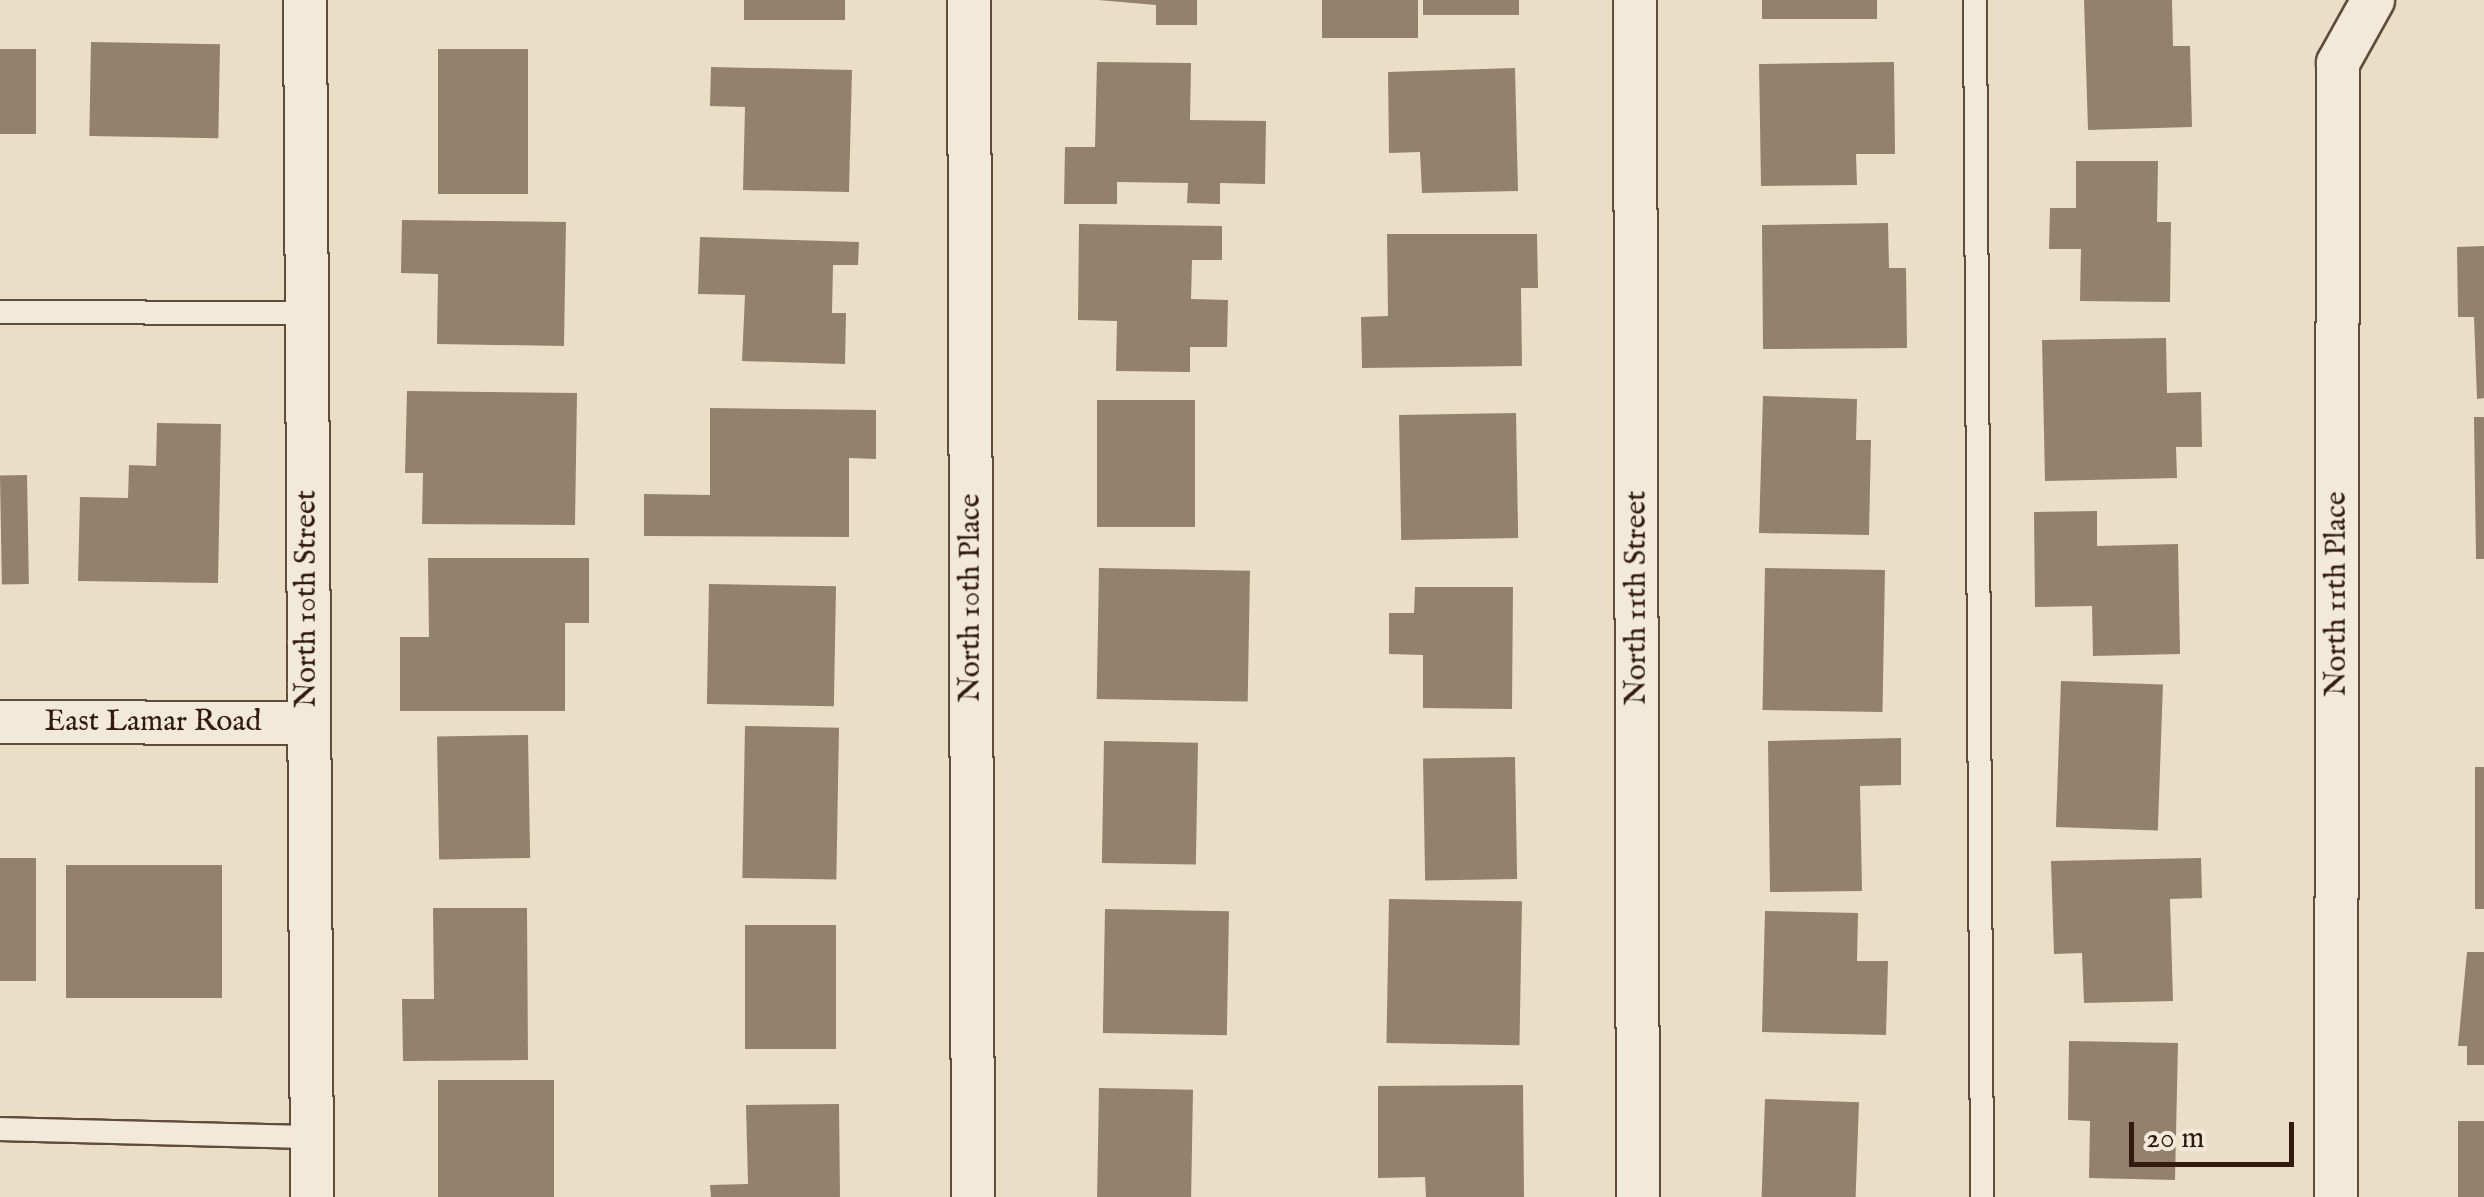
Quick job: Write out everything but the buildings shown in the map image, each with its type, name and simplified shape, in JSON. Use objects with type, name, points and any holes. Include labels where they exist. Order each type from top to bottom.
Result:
[{"type":"street","name":"North 10th Street","points":[[305,0],[312,1197]]},
{"type":"street","name":"North 10th Place","points":[[969,0],[973,1197]]},
{"type":"street","name":"North 11th Street","points":[[1635,0],[1638,1197]]},
{"type":"street","name":"North 11th Place","points":[[2336,1197],[2338,63],[2373,0]]},
{"type":"street","name":"East Lamar Road","points":[[0,722],[307,724]]},
{"type":"lane","points":[[1975,0],[1982,1197]]},
{"type":"lane","points":[[0,312],[307,313]]},
{"type":"lane","points":[[0,1129],[313,1137]]}]
